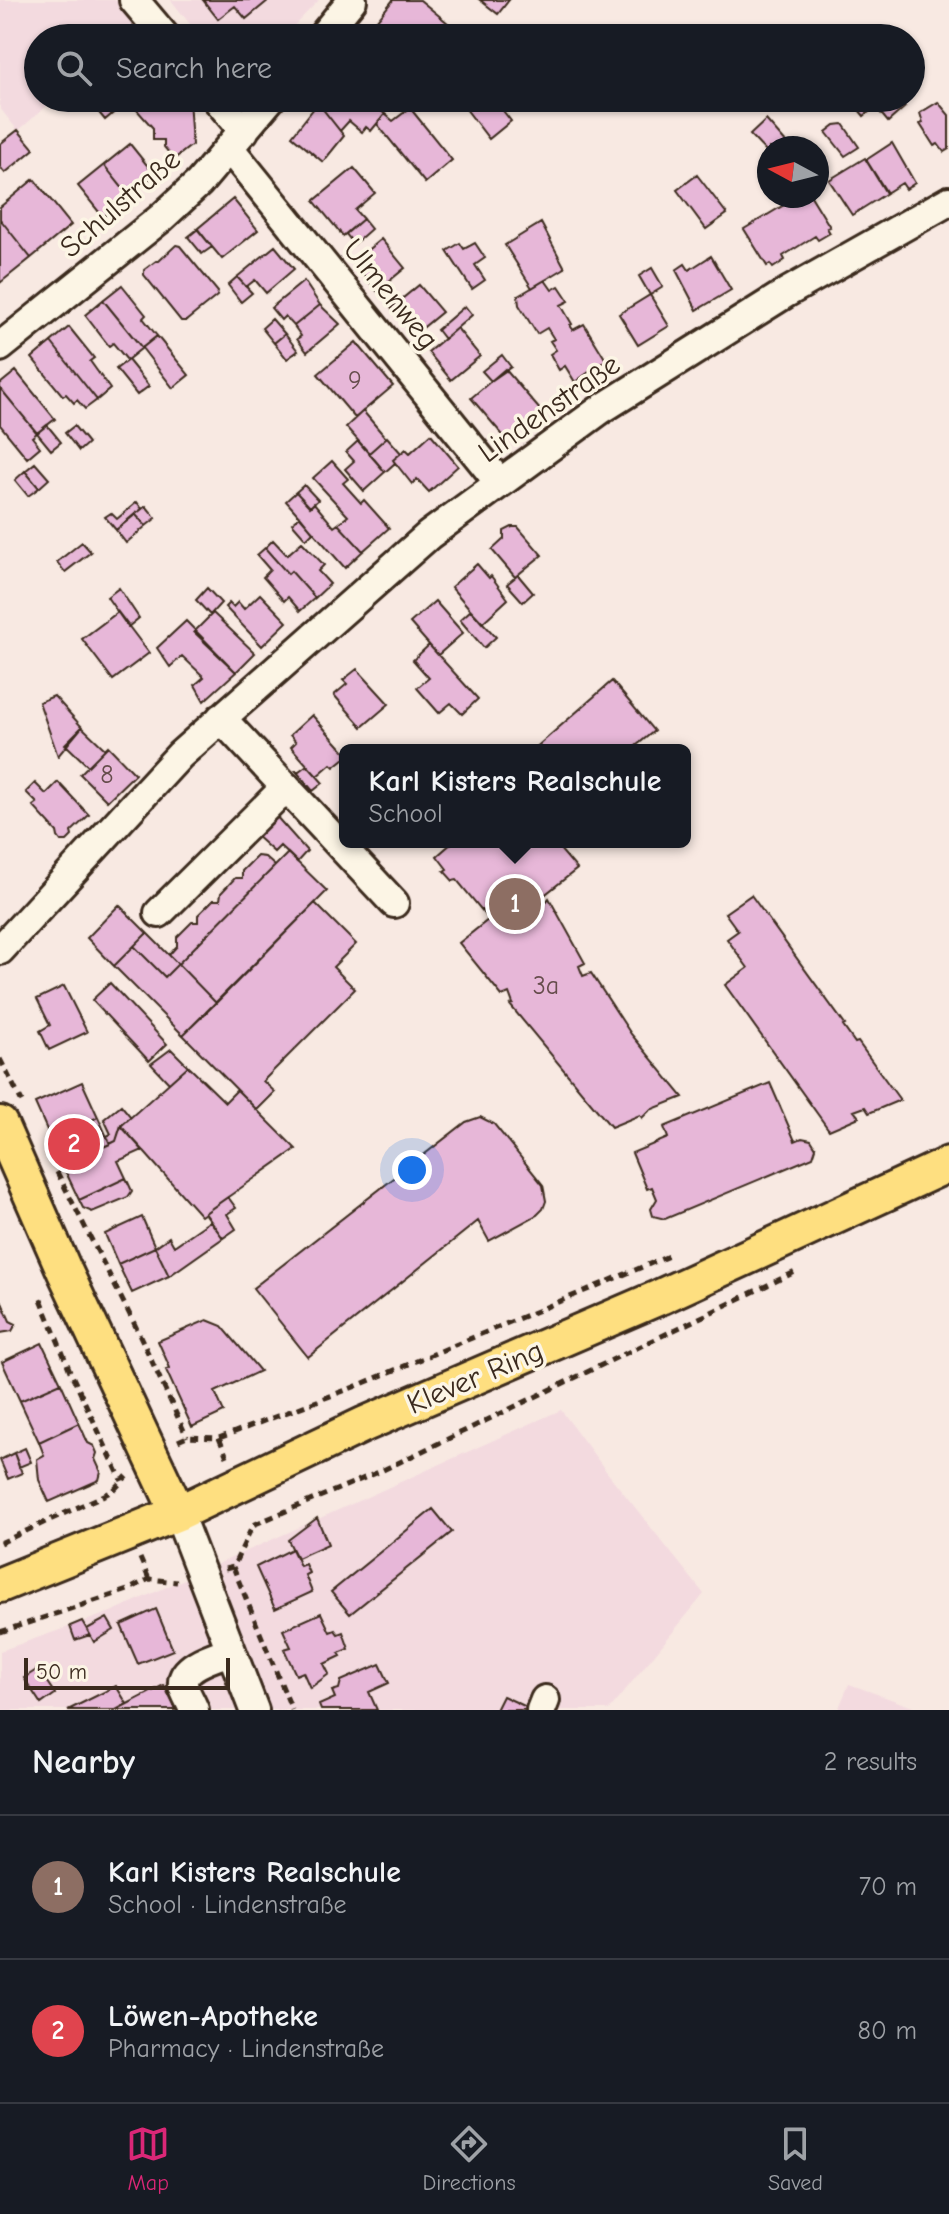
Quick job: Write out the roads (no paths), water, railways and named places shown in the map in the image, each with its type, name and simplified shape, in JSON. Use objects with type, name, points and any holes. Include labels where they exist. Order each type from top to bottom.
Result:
[{"type":"main road","points":[[14,1120],[64,1270],[178,1513]]},
{"type":"main road","name":"Klever Ring","points":[[0,1585],[178,1513],[365,1424],[660,1297],[949,1164]]},
{"type":"street","points":[[134,0],[154,24]]},
{"type":"street","points":[[332,24],[352,0]]},
{"type":"street","name":"Ulmenweg","points":[[223,112],[237,140],[499,482]]},
{"type":"street","name":"Schulstraße","points":[[0,347],[161,218],[199,183],[260,112]]},
{"type":"street","name":"Lindenstraße","points":[[0,950],[180,755],[429,535],[600,410],[773,301],[949,201]]},
{"type":"street","points":[[221,718],[339,844]]},
{"type":"street","points":[[159,913],[286,787]]},
{"type":"street","points":[[343,848],[394,903]]},
{"type":"street","points":[[178,1513],[254,1710]]},
{"type":"street","points":[[194,1710],[183,1685],[184,1677],[197,1665],[230,1651]]},
{"type":"place","name":"Karl Kisters Realschule","points":[[515,904]]},
{"type":"place","name":"Löwen-Apotheke","points":[[74,1144]]}]
